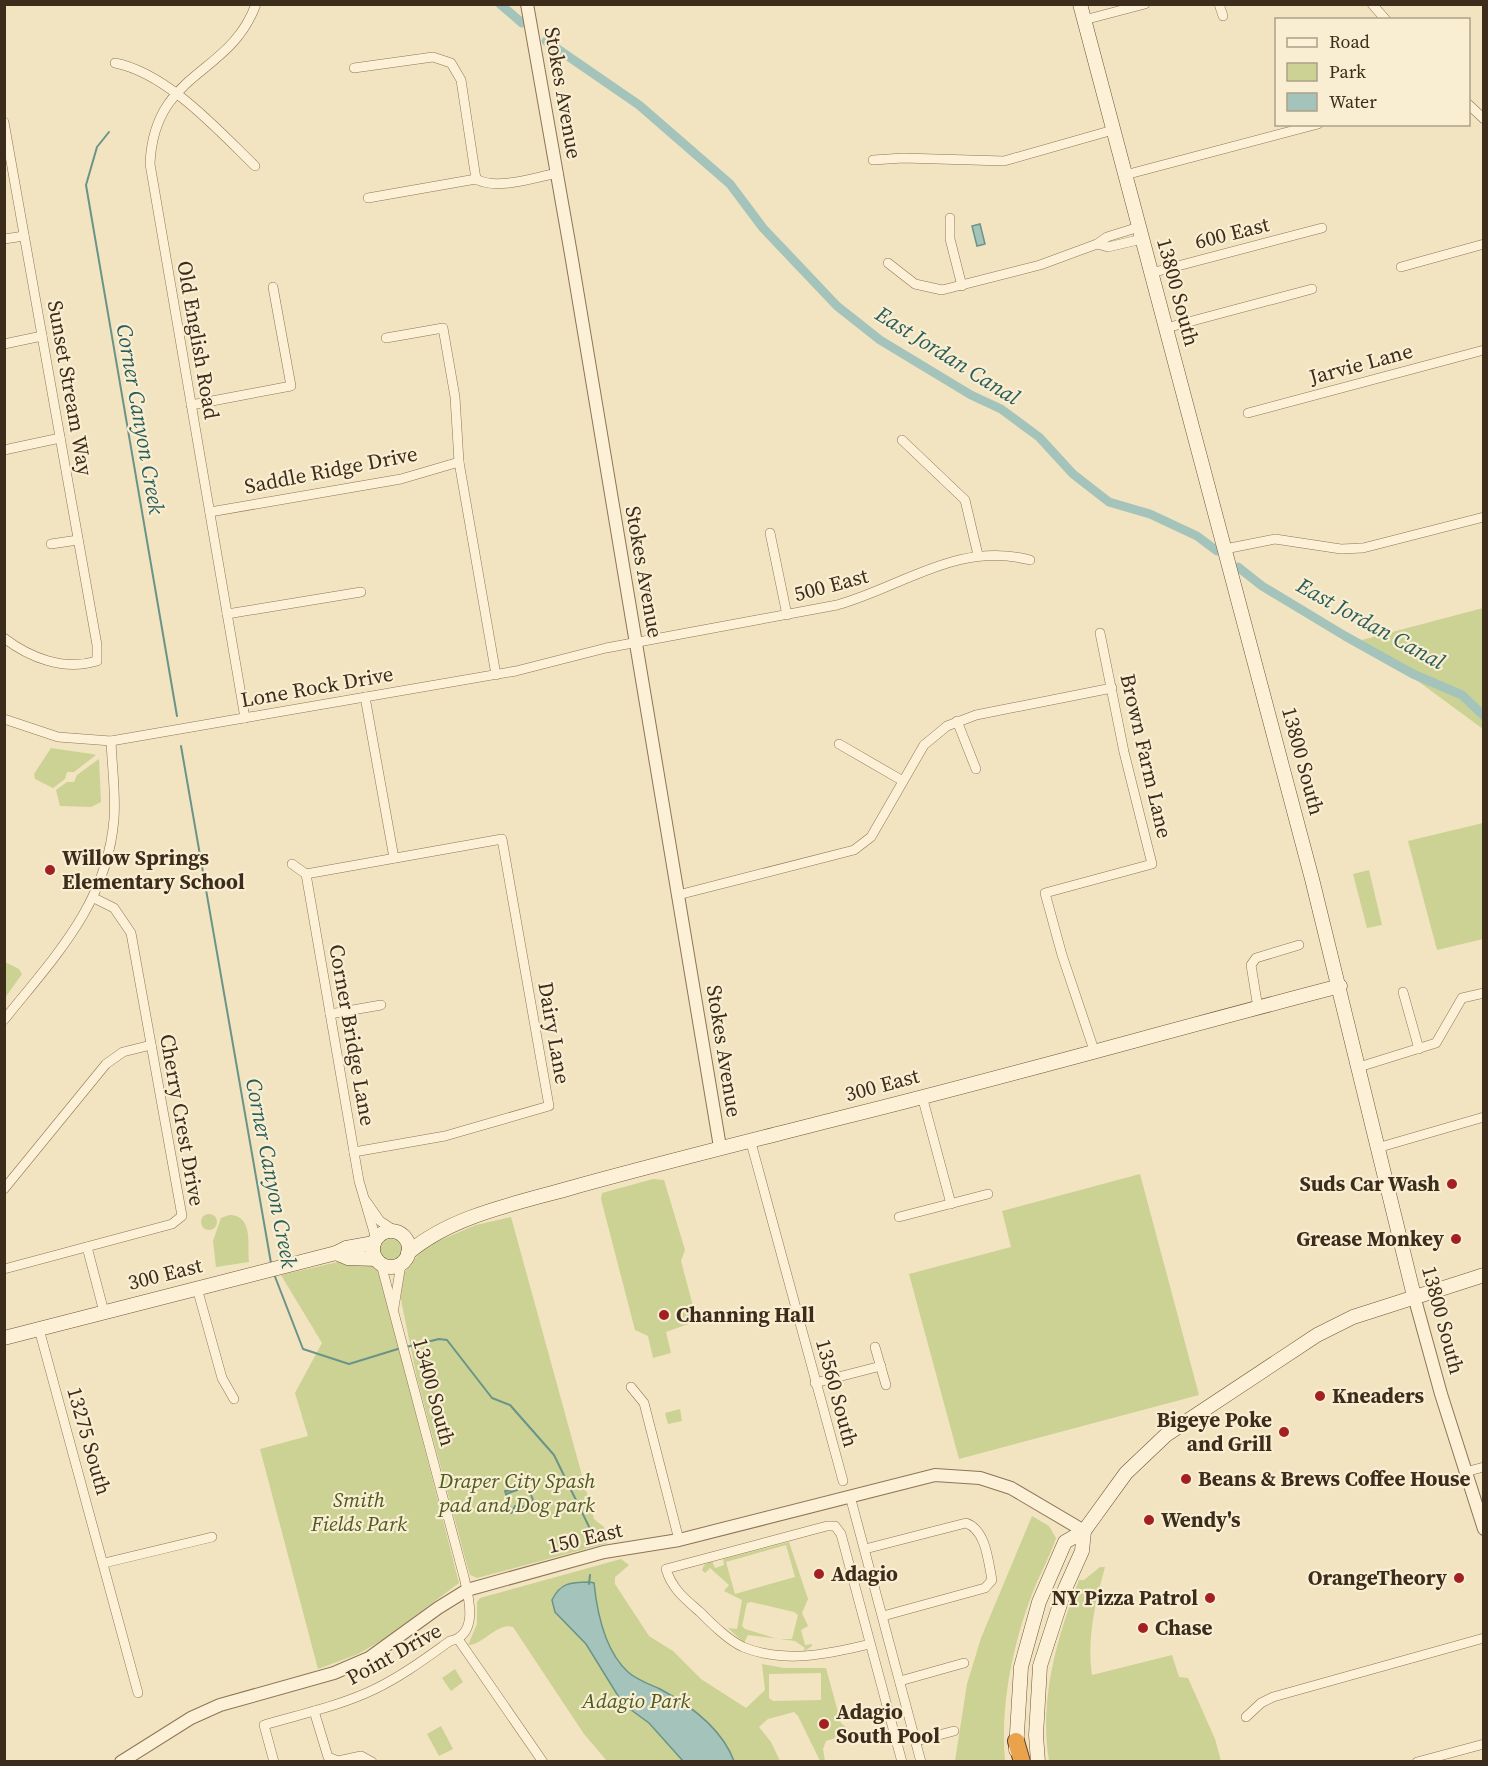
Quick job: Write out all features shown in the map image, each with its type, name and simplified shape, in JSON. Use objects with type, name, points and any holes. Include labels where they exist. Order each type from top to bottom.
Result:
[{"type":"highway","points":[[1016,1741],[1019,1761]]},
{"type":"main road","name":"13800 South","points":[[1080,4],[1340,986],[1414,1296]]},
{"type":"main road","name":"300 East","points":[[399,1234],[437,1232],[496,1210],[720,1147],[1340,986]]},
{"type":"main road","points":[[384,1232],[399,1234],[408,1244],[405,1259],[391,1267],[379,1262],[375,1241],[384,1232]]},
{"type":"main road","name":"300 East","points":[[405,1259],[437,1232]]},
{"type":"main road","name":"300 East","points":[[4,1338],[375,1241]]},
{"type":"main road","name":"300 East","points":[[336,1253],[348,1258],[379,1262]]},
{"type":"main road","points":[[1016,1741],[1021,1667],[1039,1602],[1065,1542],[1084,1531],[1126,1473],[1166,1435],[1317,1335],[1353,1317],[1484,1275]]},
{"type":"main road","points":[[1038,1761],[1036,1735],[1040,1666],[1065,1589],[1082,1551],[1084,1531]]},
{"type":"street","name":"Old English Road","points":[[245,718],[150,164],[157,126],[174,94],[232,45],[246,27],[256,4]]},
{"type":"street","name":"Stokes Avenue","points":[[527,4],[558,173],[720,1147]]},
{"type":"street","points":[[1084,20],[1145,4]]},
{"type":"street","points":[[1220,4],[1223,16]]},
{"type":"street","points":[[1372,4],[1384,18]]},
{"type":"street","points":[[354,68],[372,68],[429,57],[442,58],[451,63],[461,80],[476,179]]},
{"type":"street","points":[[115,63],[140,70],[174,94],[216,128],[255,166]]},
{"type":"street","points":[[1470,106],[1484,119]]},
{"type":"street","name":"Sunset Stream Way","points":[[4,122],[78,540],[97,661],[80,665],[51,662],[25,651],[4,638]]},
{"type":"street","points":[[1125,175],[1310,126]]},
{"type":"street","points":[[873,160],[903,158],[1004,161],[1113,130]]},
{"type":"street","points":[[368,198],[476,179],[486,183],[508,182],[558,173]]},
{"type":"street","points":[[950,218],[950,239],[962,286]]},
{"type":"street","name":"600 East","points":[[1151,273],[1322,228]]},
{"type":"street","points":[[888,262],[907,280],[924,288],[942,290],[1040,265],[1097,244],[1108,246],[1141,233]]},
{"type":"street","points":[[4,239],[24,236]]},
{"type":"street","points":[[1401,267],[1484,244]]},
{"type":"street","points":[[191,405],[291,386],[273,287]]},
{"type":"street","points":[[1166,328],[1312,290]]},
{"type":"street","points":[[386,338],[443,328],[455,397],[459,462],[496,675]]},
{"type":"street","points":[[4,344],[42,336]]},
{"type":"street","name":"Jarvie Lane","points":[[1248,413],[1484,350]]},
{"type":"street","points":[[4,450],[60,438]]},
{"type":"street","points":[[902,440],[965,500],[978,555]]},
{"type":"street","name":"Saddle Ridge Drive","points":[[210,512],[401,479],[459,462]]},
{"type":"street","points":[[1225,549],[1275,539],[1341,549],[1363,548],[1484,517]]},
{"type":"street","points":[[770,533],[787,615]]},
{"type":"street","points":[[51,544],[78,540]]},
{"type":"street","name":"500 East","points":[[637,642],[787,615],[869,595],[957,559],[1002,554],[1030,560]]},
{"type":"street","points":[[227,614],[361,592]]},
{"type":"street","name":"Brown Farm Lane","points":[[1094,1050],[1062,955],[1045,893],[1152,864],[1132,785],[1100,633]]},
{"type":"street","name":"Lone Rock Drive","points":[[4,719],[58,737],[111,741],[496,675],[637,642]]},
{"type":"street","points":[[678,895],[854,850],[871,837],[930,738],[957,721],[1112,688]]},
{"type":"street","points":[[292,864],[306,874],[394,858],[365,698]]},
{"type":"street","points":[[957,721],[976,769]]},
{"type":"street","points":[[4,1020],[75,930],[94,898],[106,867],[114,817],[111,741]]},
{"type":"street","points":[[839,744],[903,781]]},
{"type":"street","name":"Dairy Lane","points":[[354,1152],[445,1136],[549,1106],[502,839],[394,858]]},
{"type":"street","name":"Corner Bridge Lane","points":[[306,874],[354,1152],[366,1201],[380,1221],[399,1234]]},
{"type":"street","name":"Cherry Crest Drive","points":[[4,1269],[175,1223],[182,1216],[130,933],[114,908],[94,898]]},
{"type":"street","points":[[1258,1008],[1251,965],[1256,957],[1299,945]]},
{"type":"street","points":[[1403,992],[1419,1048]]},
{"type":"street","points":[[1359,1067],[1436,1042],[1462,998],[1484,993]]},
{"type":"street","points":[[330,1014],[381,1005]]},
{"type":"street","points":[[4,1189],[106,1064],[123,1052],[151,1045]]},
{"type":"street","points":[[922,1096],[951,1204]]},
{"type":"street","points":[[1377,1148],[1484,1117]]},
{"type":"street","name":"13560 South","points":[[750,1139],[843,1481]]},
{"type":"street","points":[[899,1217],[988,1194]]},
{"type":"street","name":"Corner Bridge Lane","points":[[366,1201],[365,1208],[375,1241]]},
{"type":"street","points":[[87,1246],[104,1312]]},
{"type":"street","name":"13400 South","points":[[394,1307],[405,1259]]},
{"type":"street","name":"13400 South","points":[[379,1262],[394,1307],[467,1590]]},
{"type":"street","points":[[197,1288],[222,1378],[234,1399]]},
{"type":"street","name":"13800 South","points":[[1414,1296],[1484,1529]]},
{"type":"street","name":"13275 South","points":[[39,1329],[138,1693]]},
{"type":"street","points":[[875,1347],[886,1385]]},
{"type":"street","points":[[815,1383],[881,1366]]},
{"type":"street","points":[[631,1387],[644,1403],[679,1540]]},
{"type":"street","points":[[1465,1472],[1484,1467]]},
{"type":"street","name":"150 East","points":[[121,1761],[191,1718],[220,1705],[334,1673],[369,1658],[467,1590],[604,1552],[679,1540],[924,1477],[964,1475],[1011,1488],[1084,1531]]},
{"type":"street","points":[[850,1496],[921,1761]]},
{"type":"street","points":[[865,1549],[966,1523],[975,1526],[981,1534],[992,1580],[986,1588],[883,1616]]},
{"type":"street","points":[[870,1644],[826,1655],[802,1656],[776,1654],[744,1647],[677,1591],[666,1569],[827,1526],[836,1526],[841,1534],[902,1761]]},
{"type":"street","points":[[104,1563],[212,1538]]},
{"type":"street","name":"Point Drive","points":[[274,1761],[264,1725],[314,1711],[374,1690],[450,1641],[458,1639],[470,1619],[467,1590]]},
{"type":"street","points":[[1246,1717],[1267,1699],[1484,1638]]},
{"type":"street","points":[[458,1639],[543,1761]]},
{"type":"street","points":[[900,1681],[964,1663]]},
{"type":"street","points":[[314,1711],[328,1757],[338,1761],[361,1756],[372,1761]]},
{"type":"street","points":[[916,1741],[954,1731]]},
{"type":"street","points":[[1417,1761],[1484,1744]]},
{"type":"green space","points":[[1483,608],[1483,729],[1362,640]]},
{"type":"green space","points":[[51,748],[96,755],[74,772],[67,772],[65,779],[53,788],[35,779],[34,774]]},
{"type":"green space","points":[[99,759],[101,802],[91,807],[60,806],[56,790],[67,782],[74,782],[77,775]]},
{"type":"green space","points":[[1483,823],[1483,939],[1437,950],[1408,841]]},
{"type":"green space","points":[[1369,870],[1382,925],[1367,928],[1353,874]]},
{"type":"green space","points":[[5,962],[19,969],[22,974],[5,998]]},
{"type":"green space","points":[[1140,1174],[1199,1395],[959,1459],[909,1274],[1011,1247],[1002,1211]]},
{"type":"green space","points":[[653,1179],[664,1180],[685,1250],[681,1261],[697,1321],[666,1332],[671,1353],[653,1358],[648,1336],[635,1330],[601,1199],[602,1193]]},
{"type":"green space","points":[[209,1214],[217,1222],[209,1230],[201,1222]]},
{"type":"green space","points":[[229,1215],[237,1216],[246,1225],[249,1262],[216,1267],[213,1241],[221,1218]]},
{"type":"green space","name":"Draper City Spash pad and Dog park","points":[[511,1217],[594,1519],[604,1527],[608,1543],[477,1578],[470,1575],[468,1569],[417,1378],[400,1295],[404,1273],[424,1247],[476,1225]]},
{"type":"green space","points":[[391,1239],[399,1242],[402,1250],[399,1258],[391,1261],[383,1258],[380,1250],[383,1242]]},
{"type":"green space","name":"Smith Fields Park","points":[[342,1261],[371,1263],[379,1271],[459,1583],[384,1639],[358,1654],[318,1669],[260,1449],[308,1436],[295,1393],[322,1343],[281,1275]]},
{"type":"green space","points":[[680,1409],[682,1421],[668,1424],[665,1413]]},
{"type":"green space","points":[[1032,1516],[1049,1526],[1056,1538],[1034,1589],[1014,1652],[1004,1718],[1005,1761],[955,1761],[967,1684],[981,1638]]},
{"type":"green space","points":[[789,1542],[808,1599],[802,1613],[808,1626],[801,1630],[805,1645],[812,1644],[812,1646],[802,1653],[805,1648],[795,1641],[779,1639],[792,1639],[798,1615],[794,1612],[751,1602],[747,1603],[742,1626],[777,1639],[748,1635],[744,1643],[728,1628],[737,1629],[742,1600],[724,1591],[729,1585],[710,1568],[705,1573],[702,1570],[704,1565],[712,1561],[715,1568],[724,1565],[723,1559]],"holes":[[[786,1545],[795,1577],[735,1594],[726,1562]]]},
{"type":"green space","name":"Adagio Park","points":[[621,1559],[629,1565],[615,1577],[615,1584],[649,1636],[673,1651],[701,1679],[746,1708],[765,1690],[762,1664],[784,1668],[826,1668],[841,1723],[852,1733],[826,1741],[823,1749],[825,1761],[820,1761],[794,1712],[768,1719],[759,1727],[771,1742],[780,1761],[607,1761],[584,1734],[513,1627],[507,1626],[496,1630],[480,1641],[468,1645],[477,1624],[477,1602],[480,1598]],"holes":[[[821,1673],[821,1700],[773,1701],[769,1698],[769,1674]]]},
{"type":"green space","points":[[1100,1567],[1105,1567],[1093,1621],[1092,1675],[1172,1655],[1179,1677],[1188,1678],[1215,1739],[1221,1761],[1049,1761],[1046,1714],[1057,1646],[1079,1580],[1084,1580]]},
{"type":"green space","points":[[455,1669],[463,1682],[451,1691],[442,1678]]},
{"type":"green space","points":[[441,1726],[453,1749],[439,1756],[427,1734]]},
{"type":"water","points":[[980,224],[985,244],[977,246],[972,226]]},
{"type":"water","points":[[571,1583],[594,1583],[597,1606],[604,1630],[613,1653],[620,1663],[635,1677],[671,1695],[704,1719],[722,1738],[734,1761],[683,1761],[649,1723],[623,1704],[586,1644],[555,1612],[552,1600],[562,1587]]},
{"type":"waterway","name":"East Jordan Canal","points":[[500,4],[522,23]]},
{"type":"waterway","name":"East Jordan Canal","points":[[546,41],[639,105],[730,184],[763,228],[837,306],[880,340],[971,395],[1001,409],[1039,437],[1073,474],[1109,502],[1150,514],[1197,536],[1217,551]]},
{"type":"waterway","name":"Corner Canyon Creek","points":[[109,132],[97,147],[86,185],[177,716]]},
{"type":"waterway","name":"East Jordan Canal","points":[[1238,567],[1262,586],[1345,636],[1413,674],[1462,695],[1484,716]]},
{"type":"waterway","name":"Corner Canyon Creek","points":[[181,746],[271,1263]]},
{"type":"waterway","name":"Corner Canyon Creek","points":[[274,1274],[303,1349],[349,1364],[401,1348]]},
{"type":"waterway","name":"Corner Canyon Creek","points":[[406,1347],[439,1339],[447,1340],[492,1398],[510,1405],[554,1455],[595,1539]]},
{"type":"waterway","points":[[511,1509],[505,1491],[517,1490],[524,1485]]},
{"type":"waterway","points":[[511,1513],[515,1506],[529,1507],[533,1500],[528,1487]]},
{"type":"waterway","points":[[506,1494],[517,1490]]},
{"type":"waterway","points":[[511,1512],[521,1511],[523,1508]]},
{"type":"waterway","name":"Corner Canyon Creek","points":[[589,1584],[590,1575]]},
{"type":"place","name":"Willow Springs Elementary School","points":[[50,870]]},
{"type":"place","name":"Suds Car Wash","points":[[1452,1184]]},
{"type":"place","name":"Grease Monkey","points":[[1456,1239]]},
{"type":"place","name":"Channing Hall","points":[[664,1315]]},
{"type":"place","name":"Kneaders","points":[[1320,1396]]},
{"type":"place","name":"Bigeye Poke and Grill","points":[[1284,1432]]},
{"type":"place","name":"Beans & Brews Coffee House","points":[[1186,1479]]},
{"type":"place","name":"Wendy's","points":[[1149,1520]]},
{"type":"place","name":"Adagio","points":[[819,1574]]},
{"type":"place","name":"OrangeTheory","points":[[1459,1578]]},
{"type":"place","name":"NY Pizza Patrol","points":[[1210,1598]]},
{"type":"place","name":"Chase","points":[[1143,1628]]},
{"type":"place","name":"Adagio South Pool","points":[[824,1724]]}]
